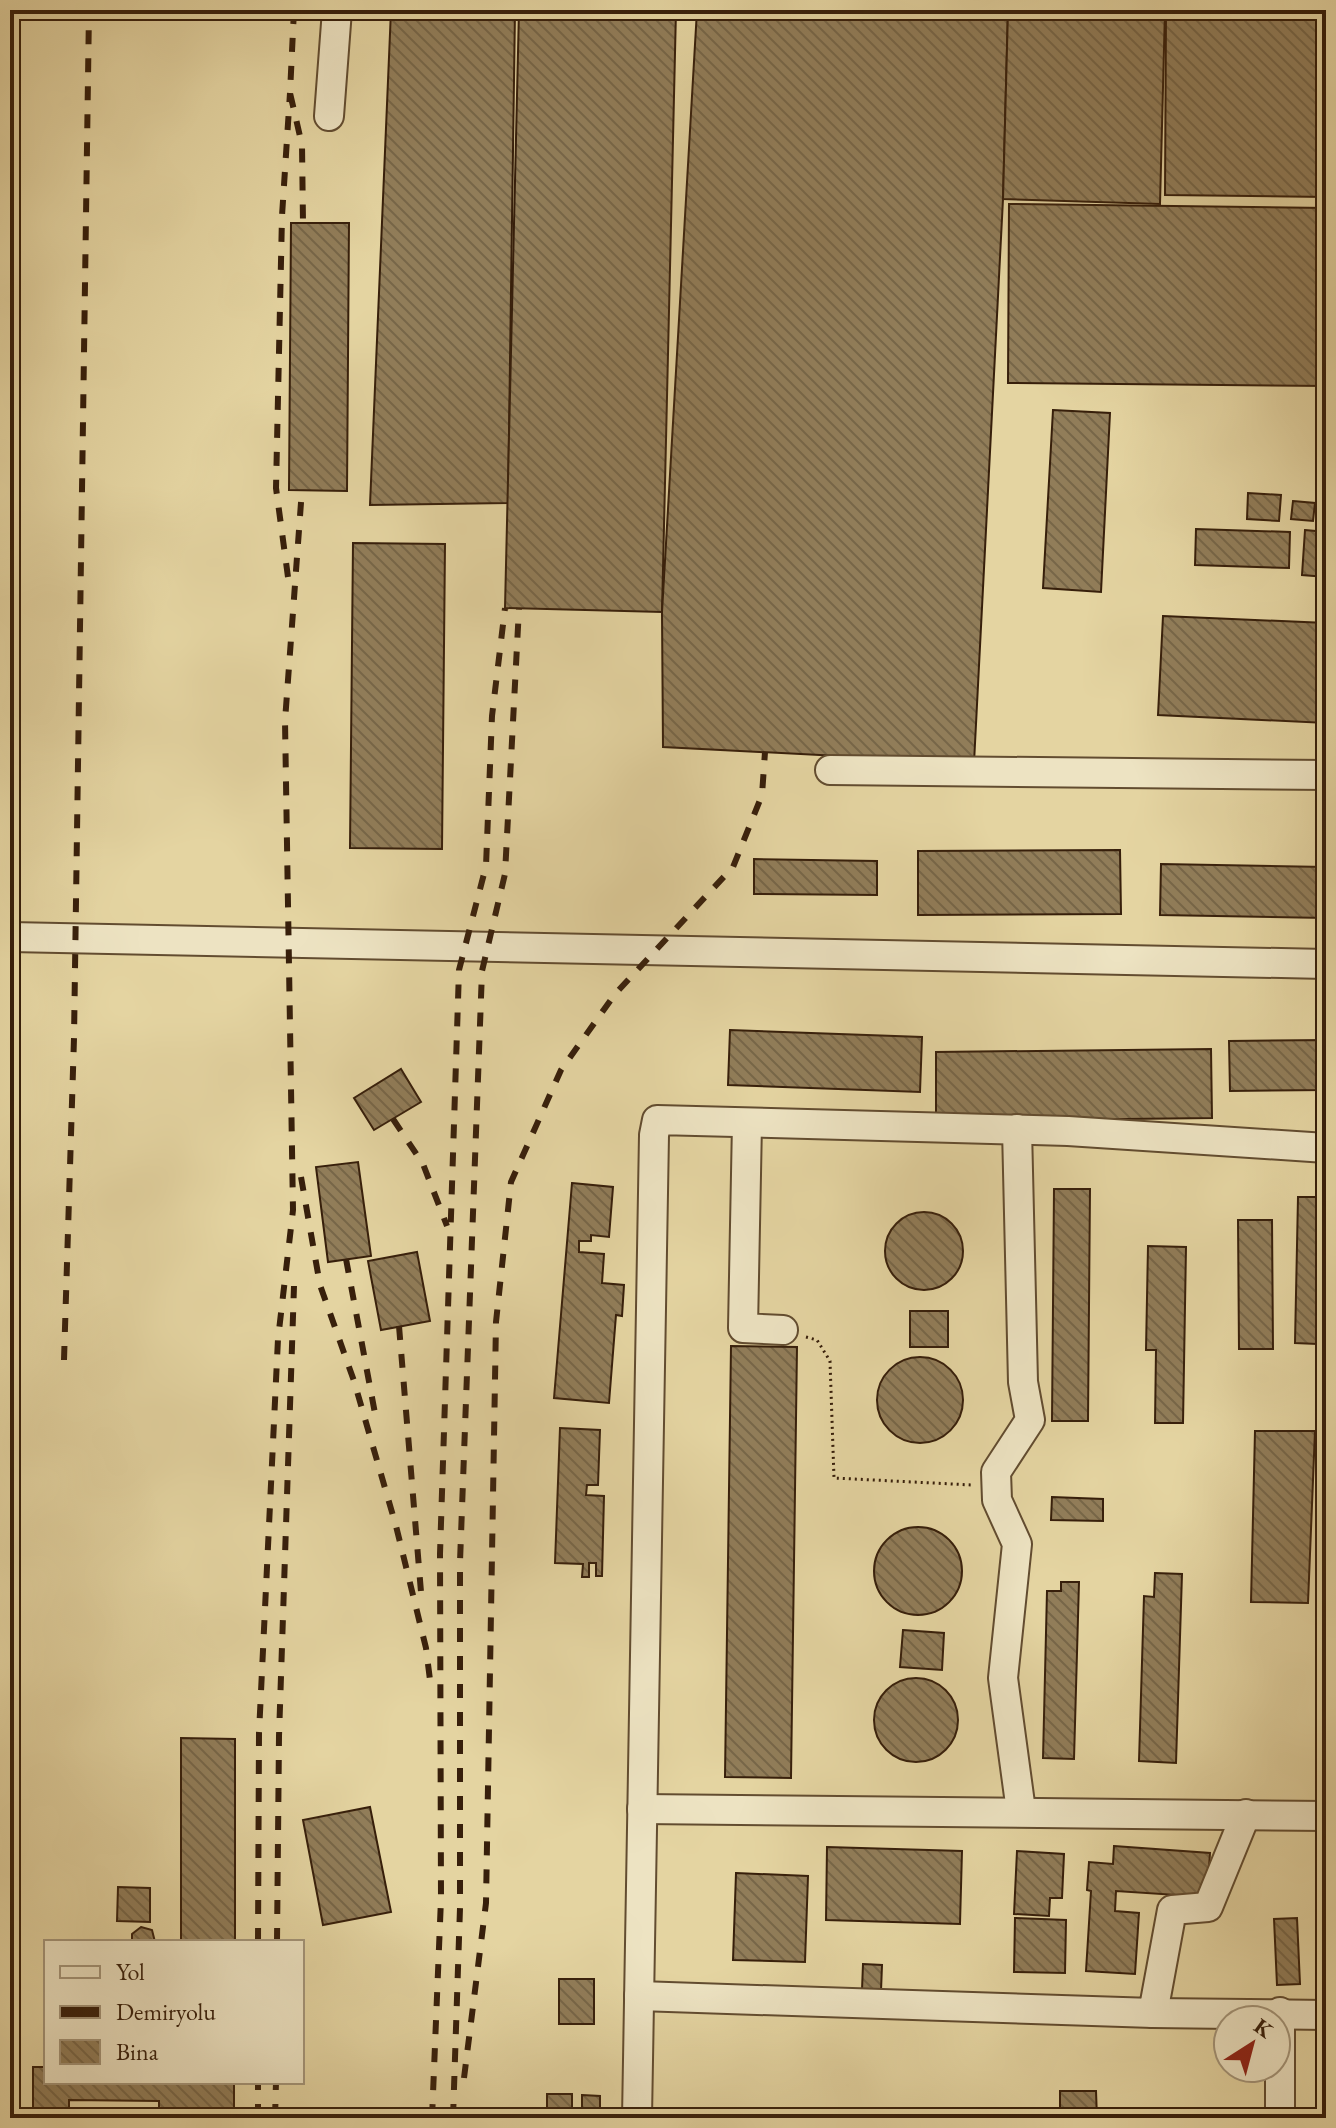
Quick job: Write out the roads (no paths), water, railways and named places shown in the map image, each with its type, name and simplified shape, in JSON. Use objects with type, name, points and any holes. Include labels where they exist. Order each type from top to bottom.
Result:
[{"type":"street","points":[[329,116],[337,10]]},
{"type":"street","points":[[830,770],[1326,775]]},
{"type":"street","points":[[10,937],[1326,964]]},
{"type":"street","points":[[637,2118],[654,1135],[657,1120],[1017,1129],[1326,1148]]},
{"type":"street","points":[[747,1123],[743,1328],[783,1330]]},
{"type":"street","points":[[1017,1129],[1023,1382],[1030,1420],[996,1472],[996,1486],[997,1500],[1017,1544],[1003,1678],[1021,1811]]},
{"type":"street","points":[[642,1809],[1326,1816]]},
{"type":"street","points":[[1153,2013],[1172,1910],[1208,1907],[1246,1814]]},
{"type":"street","points":[[639,1996],[1212,2013]]},
{"type":"street","points":[[1292,2013],[1326,2015]]},
{"type":"street","points":[[1280,2084],[1280,2118]]},
{"type":"railway","points":[[64,1360],[74,1038],[89,10]]},
{"type":"railway","points":[[294,10],[290,93],[302,145],[303,223]]},
{"type":"railway","points":[[288,577],[276,488],[282,216],[290,93]]},
{"type":"railway","points":[[258,1940],[259,1733],[278,1339],[293,1210],[285,721],[302,489]]},
{"type":"railway","points":[[432,2118],[441,1899],[440,1554],[459,970],[486,866],[492,716],[505,608]]},
{"type":"railway","points":[[453,2118],[460,1908],[460,1562],[482,971],[505,874],[519,608]]},
{"type":"railway","points":[[464,2078],[486,1903],[496,1322],[511,1182],[561,1070],[615,994],[733,867],[762,795],[765,752]]},
{"type":"railway","points":[[393,1119],[423,1164],[447,1226]]},
{"type":"railway","points":[[301,1177],[320,1285],[354,1381],[396,1526],[426,1648],[431,1688]]},
{"type":"railway","points":[[346,1259],[377,1424]]},
{"type":"railway","points":[[277,1940],[279,1736],[294,1286]]},
{"type":"railway","points":[[399,1326],[421,1592]]},
{"type":"railway","points":[[258,2084],[258,2118]]},
{"type":"railway","points":[[275,2118],[276,2084]]}]
